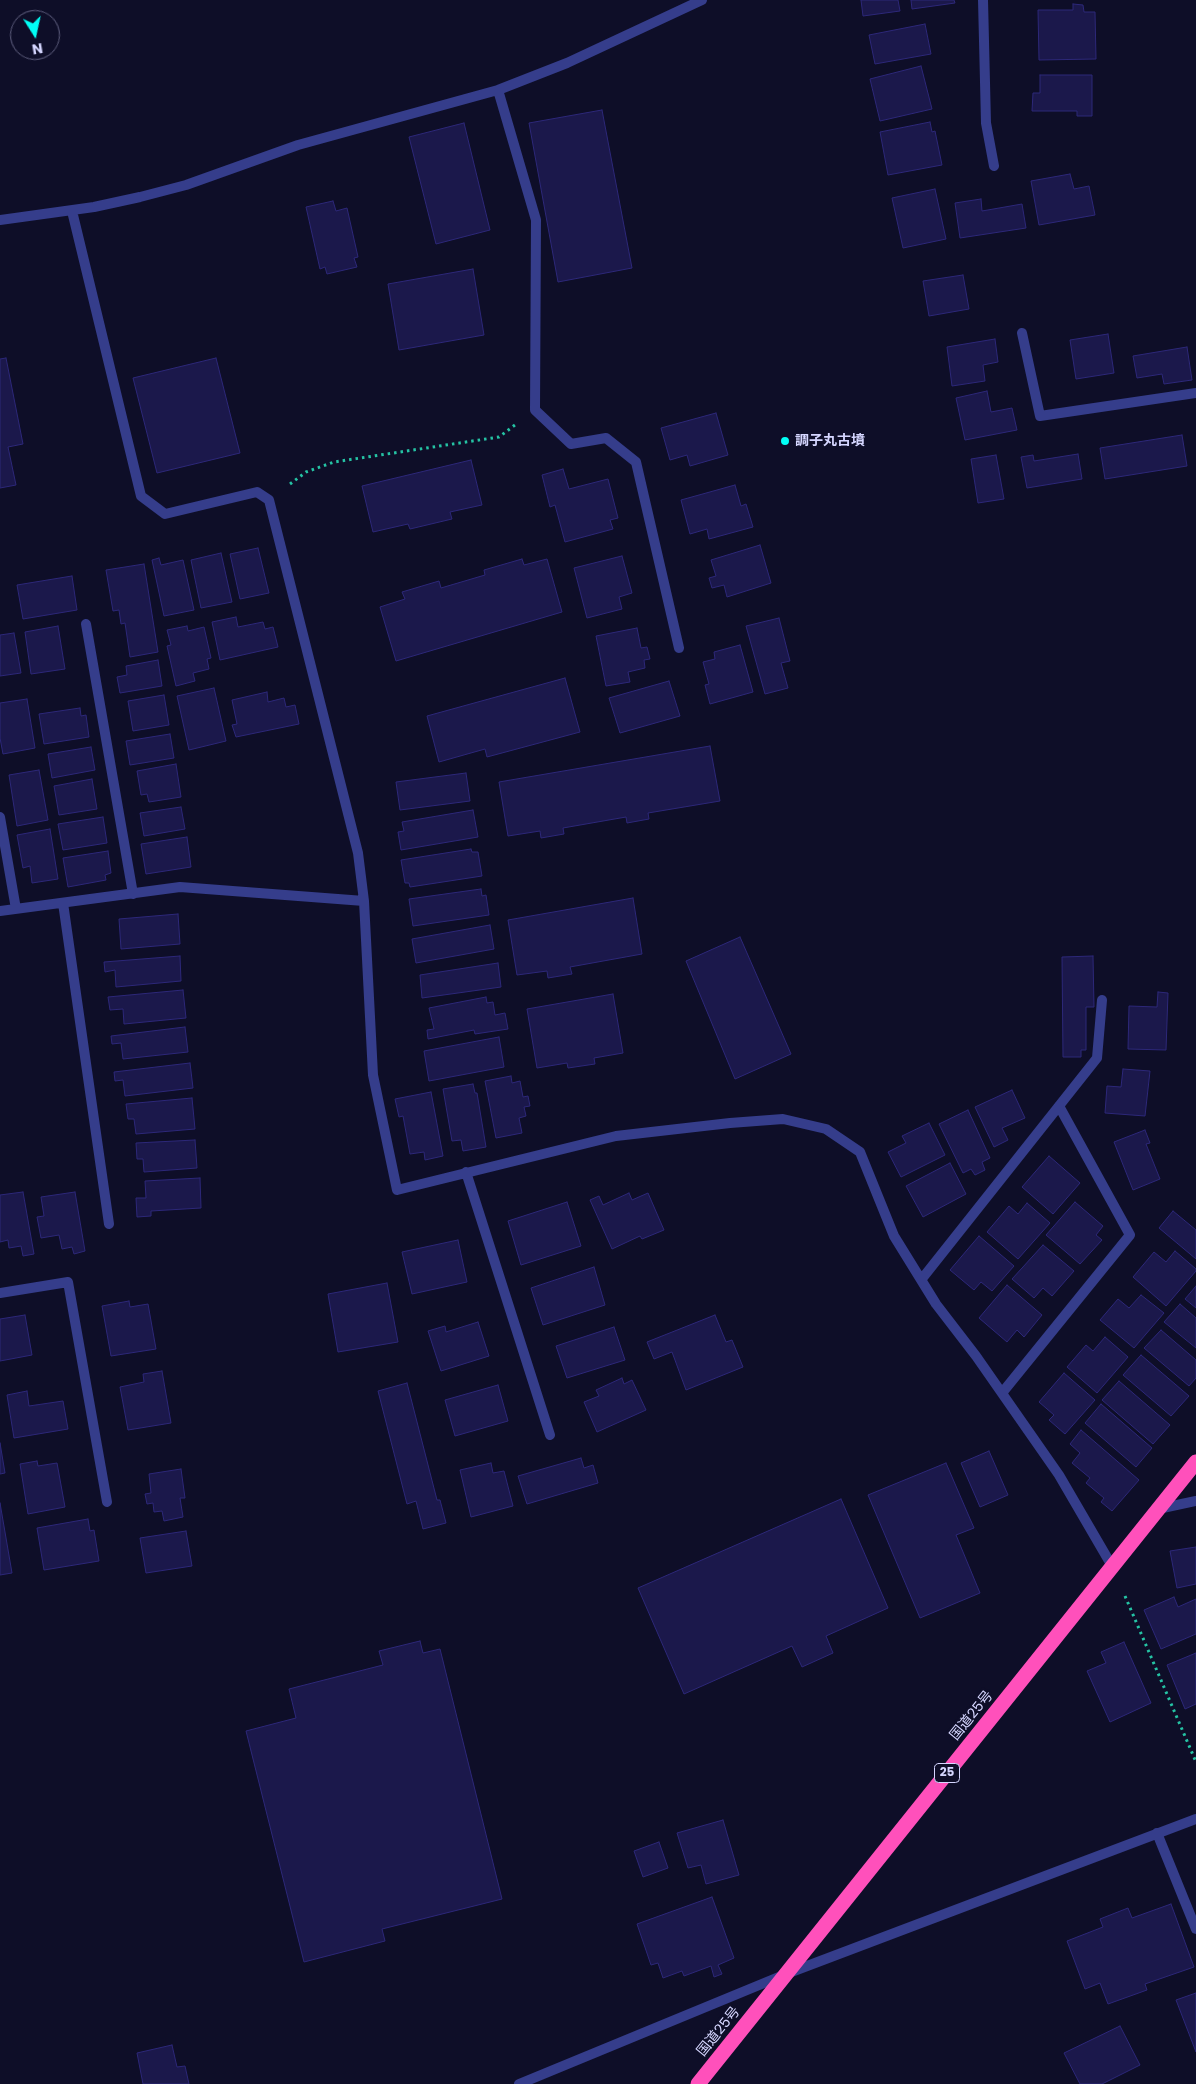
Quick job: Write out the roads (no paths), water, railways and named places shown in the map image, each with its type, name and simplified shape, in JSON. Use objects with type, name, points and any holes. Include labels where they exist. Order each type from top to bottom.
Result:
[{"type":"highway","name":"国道25号","points":[[698,2084],[1196,1462]]},
{"type":"street","points":[[0,220],[72,211],[186,185],[298,145],[498,90],[567,63],[702,0]]},
{"type":"street","points":[[983,0],[986,124],[994,166]]},
{"type":"street","points":[[498,90],[536,220],[535,410],[571,444],[606,438],[636,462],[679,648]]},
{"type":"street","points":[[72,211],[141,496],[165,514],[257,492],[269,500],[358,853],[364,901],[372,1075],[397,1190],[616,1136],[784,1119],[826,1129],[860,1152],[894,1236],[936,1304],[1059,1474],[1112,1566]]},
{"type":"street","points":[[1022,333],[1040,416],[1196,393]]},
{"type":"street","points":[[86,624],[133,894]]},
{"type":"street","points":[[0,817],[16,909]]},
{"type":"street","points":[[0,911],[180,887],[364,901]]},
{"type":"street","points":[[63,903],[109,1224]]},
{"type":"street","points":[[921,1280],[1097,1058],[1102,1000]]},
{"type":"street","points":[[1002,1393],[1130,1235],[1059,1106]]},
{"type":"street","points":[[466,1172],[550,1435]]},
{"type":"street","points":[[0,1292],[68,1282],[107,1502]]},
{"type":"street","points":[[1158,1509],[1196,1501]]},
{"type":"street","points":[[519,2084],[786,1974],[1196,1819]]},
{"type":"street","points":[[1157,1833],[1196,1929]]},
{"type":"place","name":"調子丸古墳","points":[[785,441]]}]
